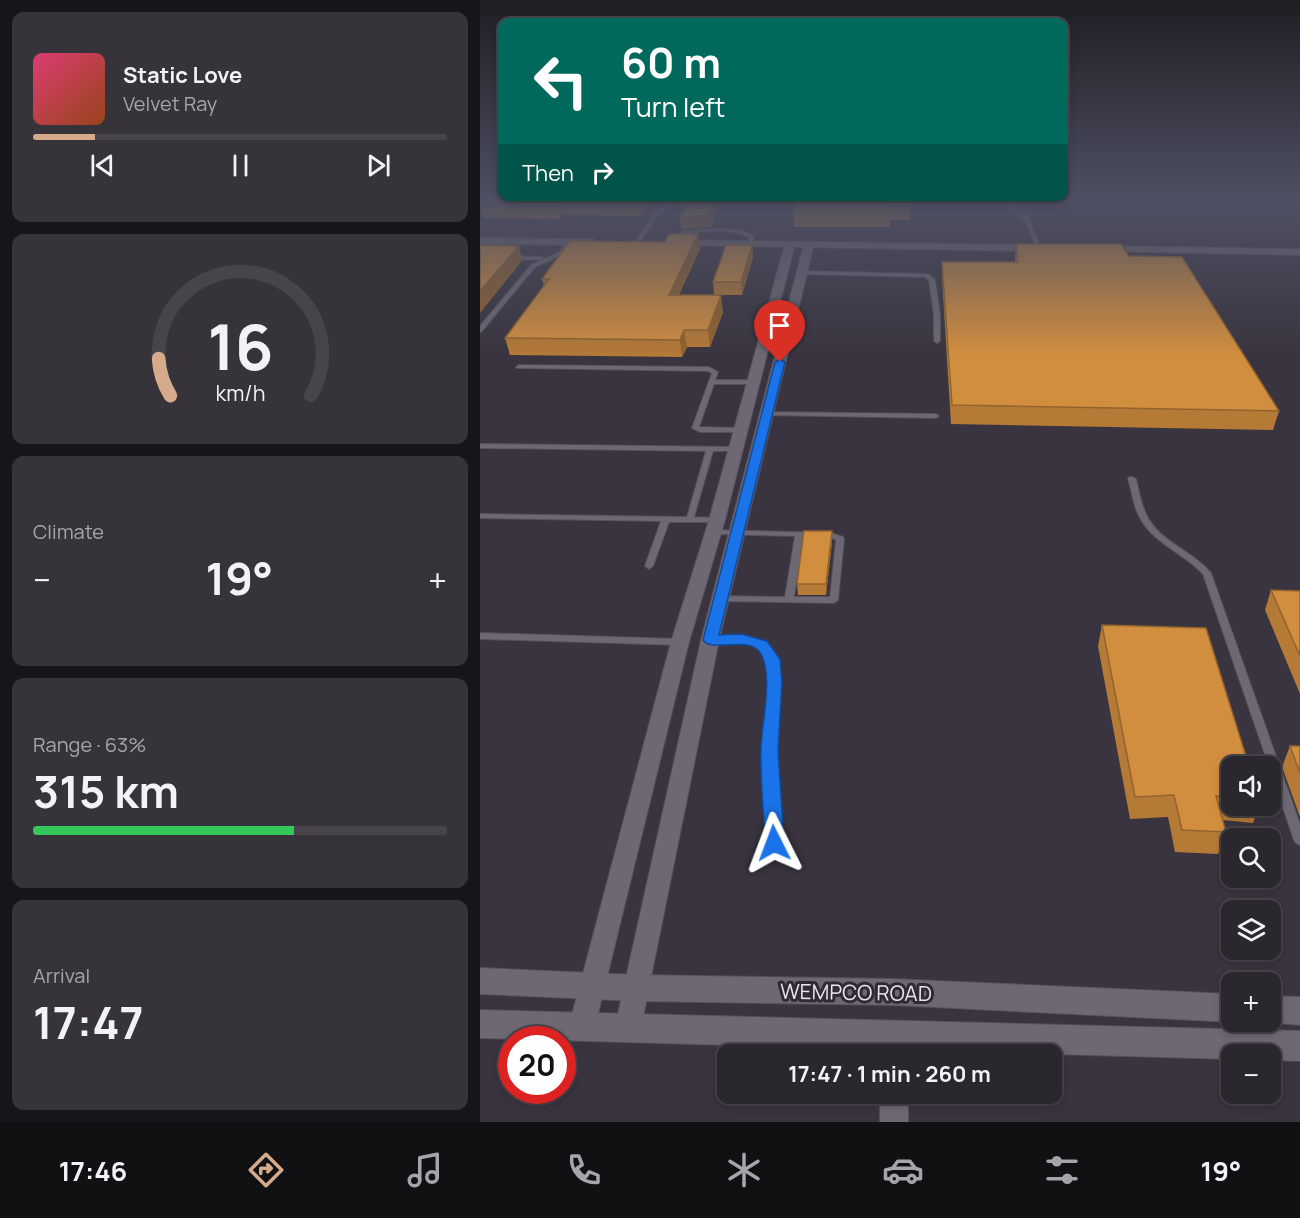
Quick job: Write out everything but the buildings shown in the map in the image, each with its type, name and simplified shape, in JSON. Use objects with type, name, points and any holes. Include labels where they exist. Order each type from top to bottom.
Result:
[{"type":"street","points":[[582,1026],[680,642],[755,382],[788,252]]},
{"type":"street","points":[[628,1027],[711,640],[807,252]]},
{"type":"street","points":[[773,310],[794,310]]},
{"type":"street","name":"WEMPCO ROAD","points":[[480,981],[637,988],[893,992],[1221,1007]]},
{"type":"street","points":[[1281,1010],[1300,1011]]},
{"type":"street","points":[[480,1024],[628,1027],[866,1044]]},
{"type":"street","points":[[1062,1046],[1300,1046]]},
{"type":"street","points":[[894,1104],[894,1122]]},
{"type":"lane","points":[[507,252],[504,256],[546,259]]},
{"type":"lane","points":[[480,330],[532,266],[561,252]]},
{"type":"lane","points":[[802,273],[926,275],[932,280],[935,290],[937,341]]},
{"type":"lane","points":[[519,367],[709,369],[715,372],[696,428],[740,430]]},
{"type":"lane","points":[[712,382],[755,382]]},
{"type":"lane","points":[[766,414],[936,416]]},
{"type":"lane","points":[[480,446],[735,449]]},
{"type":"lane","points":[[690,519],[710,449]]},
{"type":"lane","points":[[1132,479],[1143,518],[1155,534],[1201,566],[1207,573],[1300,840]]},
{"type":"lane","points":[[480,516],[690,519],[737,533],[831,535],[840,539],[836,598],[832,601],[721,599]]},
{"type":"lane","points":[[649,566],[666,519]]},
{"type":"lane","points":[[789,599],[799,534]]},
{"type":"lane","points":[[480,636],[680,642]]},
{"type":"lane","points":[[711,640],[741,639],[761,644],[772,659],[774,682],[769,750],[774,843]]},
{"type":"route","points":[[774,843],[769,750],[774,682],[772,659],[761,644],[741,639],[711,640],[780,362]]}]
